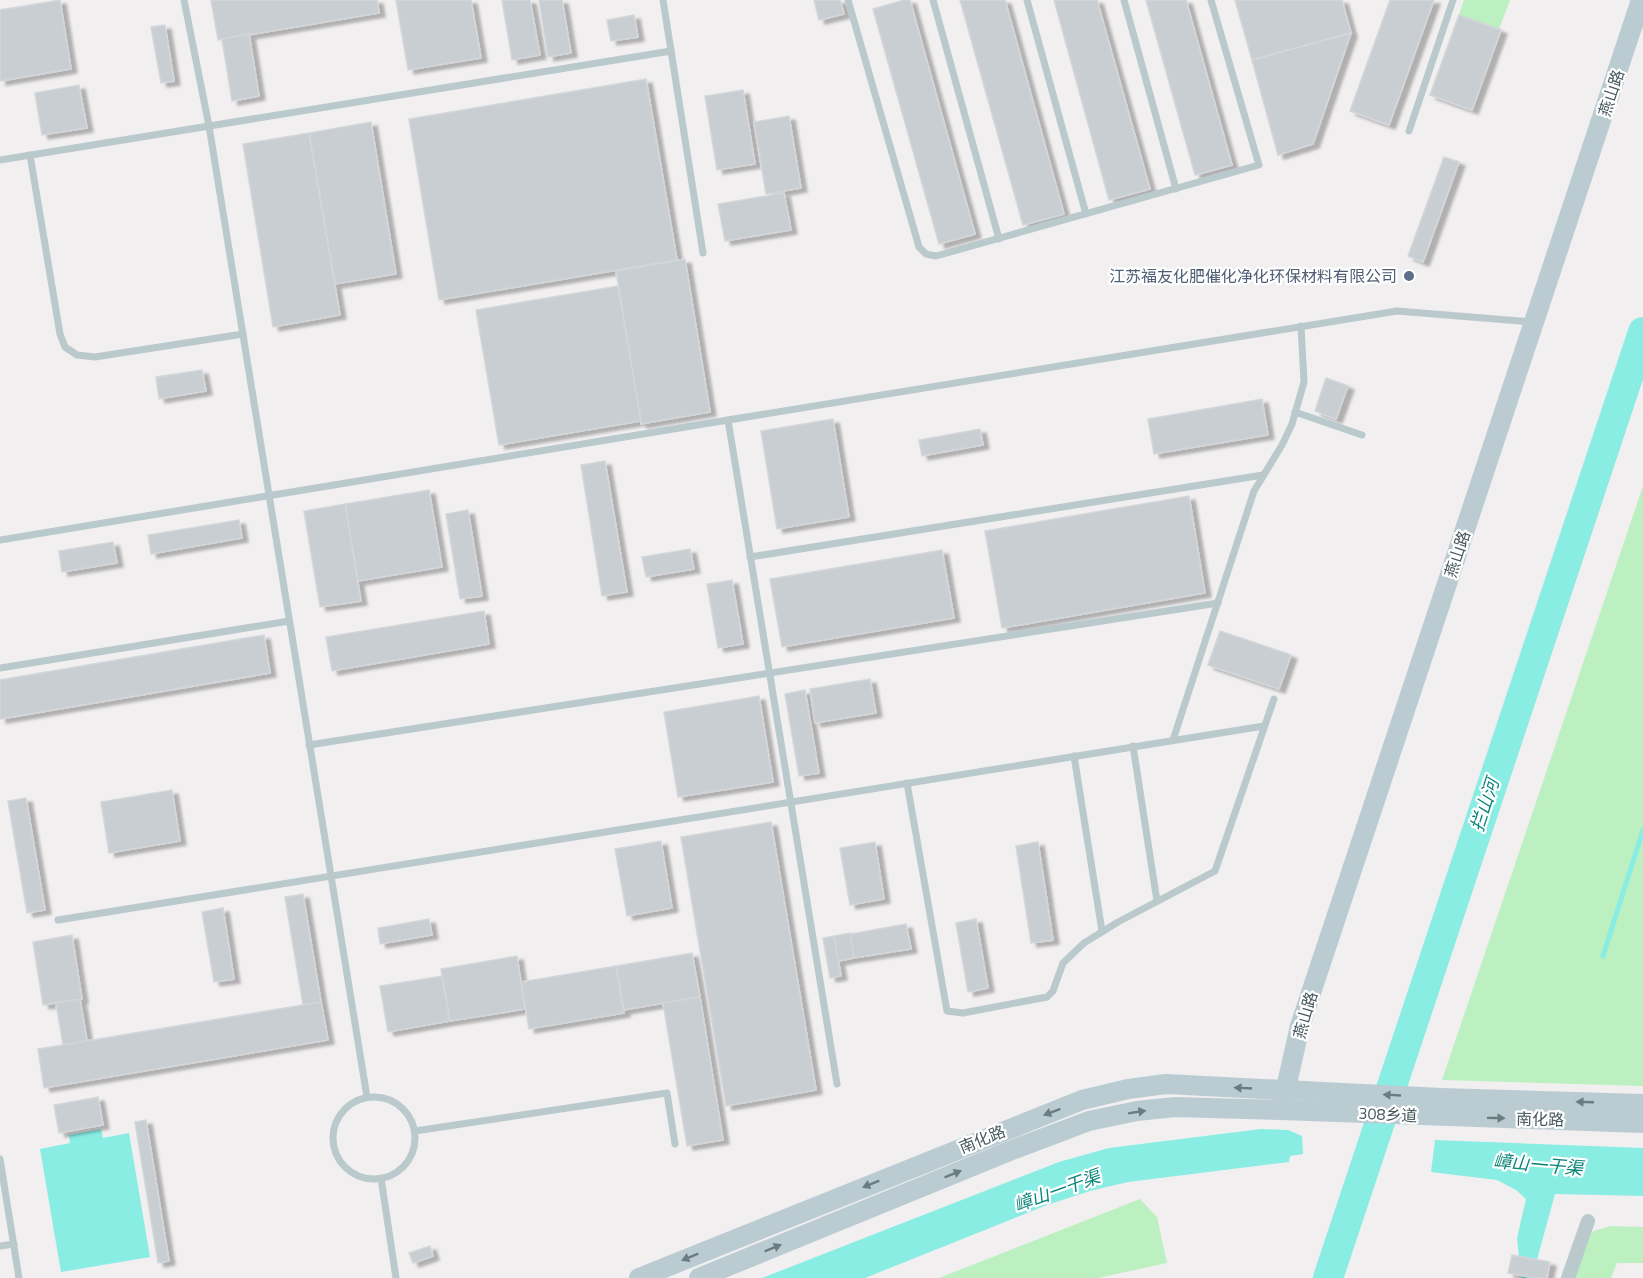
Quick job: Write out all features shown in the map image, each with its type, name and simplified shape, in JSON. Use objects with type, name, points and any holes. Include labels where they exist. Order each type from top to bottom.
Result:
[{"type":"main road","name":"燕山路","points":[[1281,1110],[1300,1026],[1641,0]]},
{"type":"main road","name":"南化路","points":[[639,1278],[1082,1100],[1128,1089],[1166,1084],[1343,1092]]},
{"type":"main road","name":"308乡道","points":[[1343,1092],[1439,1108]]},
{"type":"main road","name":"南化路","points":[[1439,1108],[1643,1104]]},
{"type":"main road","name":"南化路","points":[[699,1278],[1012,1150],[1089,1121],[1137,1111],[1175,1107],[1338,1112]]},
{"type":"main road","name":"南化路","points":[[1439,1108],[1643,1124]]},
{"type":"main road","name":"308乡道","points":[[1338,1112],[1439,1108]]},
{"type":"street","points":[[1568,1278],[1588,1221]]},
{"type":"lane","points":[[184,0],[209,126],[367,1097]]},
{"type":"lane","points":[[663,0],[703,253]]},
{"type":"lane","points":[[848,0],[919,247],[926,254],[936,255],[1259,165],[1211,0]]},
{"type":"lane","points":[[933,0],[999,239]]},
{"type":"lane","points":[[1027,0],[1086,214]]},
{"type":"lane","points":[[1124,0],[1176,189]]},
{"type":"lane","points":[[1409,131],[1453,0]]},
{"type":"lane","points":[[0,160],[671,51]]},
{"type":"lane","points":[[30,155],[60,334],[65,347],[77,355],[110,356],[243,334]]},
{"type":"lane","points":[[0,540],[1396,311],[1534,322]]},
{"type":"lane","points":[[1173,740],[1254,491],[1282,446],[1295,412],[1304,382],[1300,326]]},
{"type":"lane","points":[[1295,412],[1362,435]]},
{"type":"lane","points":[[728,420],[837,1084]]},
{"type":"lane","points":[[750,557],[1263,475]]},
{"type":"lane","points":[[309,745],[1218,603]]},
{"type":"lane","points":[[0,668],[289,621]]},
{"type":"lane","points":[[907,783],[946,1011],[963,1013],[1047,997],[1053,991],[1063,963],[1072,952],[1102,931],[1215,871],[1274,699]]},
{"type":"lane","points":[[58,920],[1264,726]]},
{"type":"lane","points":[[1132,746],[1157,902]]},
{"type":"lane","points":[[1074,756],[1102,931]]},
{"type":"lane","points":[[415,1131],[667,1093],[675,1144]]},
{"type":"lane","points":[[367,1097],[392,1100],[411,1118],[415,1131],[415,1143],[407,1161],[393,1174],[381,1178],[366,1178],[353,1173],[342,1164],[333,1137],[336,1124],[343,1111],[354,1102],[367,1097]]},
{"type":"lane","points":[[0,1159],[19,1278]]},
{"type":"lane","points":[[381,1178],[396,1278]]},
{"type":"lane","points":[[0,1246],[14,1244]]},
{"type":"green space","points":[[1464,0],[1510,0],[1499,29],[1459,15]]},
{"type":"green space","points":[[1643,486],[1643,1086],[1442,1080]]},
{"type":"green space","points":[[1140,1199],[1157,1217],[1167,1263],[1098,1278],[939,1278]]},
{"type":"green space","points":[[1611,1226],[1643,1227],[1643,1263],[1617,1263],[1611,1278],[1574,1278],[1588,1236],[1594,1231]]},
{"type":"water","points":[[101,1129],[103,1138],[129,1133],[150,1257],[61,1272],[40,1149],[70,1143],[69,1135]]},
{"type":"water","name":"嶂山一干渠","points":[[1261,1129],[1288,1130],[1302,1136],[1303,1154],[1290,1156],[1289,1162],[1128,1182],[1090,1191],[1047,1205],[865,1278],[762,1278],[1059,1162],[1109,1148]]},
{"type":"water","name":"嶂山一干渠","points":[[1435,1140],[1643,1148],[1643,1196],[1555,1194],[1532,1278],[1521,1278],[1517,1238],[1526,1199],[1516,1190],[1497,1180],[1431,1172]]},
{"type":"building","points":[[60,0],[71,69],[0,81],[0,10]]},
{"type":"building","points":[[211,0],[377,0],[379,13],[218,40]]},
{"type":"building","points":[[396,0],[471,0],[481,58],[408,70]]},
{"type":"building","points":[[502,0],[530,0],[540,55],[512,60]]},
{"type":"building","points":[[539,0],[562,0],[571,53],[548,57]]},
{"type":"building","points":[[814,0],[840,0],[844,14],[819,20]]},
{"type":"building","points":[[910,0],[975,234],[939,244],[873,9]]},
{"type":"building","points":[[960,0],[1005,0],[1064,214],[1023,225]]},
{"type":"building","points":[[1054,0],[1097,0],[1150,189],[1109,200]]},
{"type":"building","points":[[1146,0],[1186,0],[1232,165],[1195,175]]},
{"type":"building","points":[[1235,0],[1342,0],[1351,33],[1252,60]]},
{"type":"building","points":[[1390,0],[1434,0],[1389,125],[1350,111]]},
{"type":"building","points":[[634,15],[638,37],[611,41],[607,20]]},
{"type":"building","points":[[1459,15],[1501,30],[1472,110],[1430,95]]},
{"type":"building","points":[[165,25],[174,81],[161,83],[151,27]]},
{"type":"building","points":[[1351,33],[1313,144],[1278,155],[1252,60]]},
{"type":"building","points":[[249,34],[259,96],[232,101],[222,39]]},
{"type":"building","points":[[646,79],[677,260],[439,300],[409,119]]},
{"type":"building","points":[[79,85],[87,128],[42,135],[35,93]]},
{"type":"building","points":[[743,90],[755,164],[717,170],[705,96]]},
{"type":"building","points":[[789,116],[801,188],[766,194],[754,122]]},
{"type":"building","points":[[371,122],[396,274],[335,284],[309,133]]},
{"type":"building","points":[[309,133],[340,315],[273,327],[243,144]]},
{"type":"building","points":[[1444,157],[1459,162],[1423,262],[1408,256]]},
{"type":"building","points":[[784,193],[791,230],[725,241],[718,204]]},
{"type":"building","points":[[685,259],[710,412],[641,424],[616,271]]},
{"type":"building","points":[[618,286],[641,421],[499,445],[476,310]]},
{"type":"building","points":[[202,370],[206,391],[159,399],[156,377]]},
{"type":"building","points":[[1326,378],[1348,386],[1336,419],[1315,411]]},
{"type":"building","points":[[1262,399],[1268,435],[1154,454],[1148,419]]},
{"type":"building","points":[[833,419],[849,517],[777,529],[761,431]]},
{"type":"building","points":[[980,429],[983,445],[922,456],[919,440]]},
{"type":"building","points":[[605,461],[627,592],[602,596],[581,465]]},
{"type":"building","points":[[429,490],[442,567],[358,581],[345,504]]},
{"type":"building","points":[[1189,496],[1205,593],[1002,628],[985,531]]},
{"type":"building","points":[[345,504],[361,601],[320,607],[304,511]]},
{"type":"building","points":[[468,510],[482,596],[460,599],[446,514]]},
{"type":"building","points":[[239,520],[242,538],[151,554],[148,535]]},
{"type":"building","points":[[113,542],[117,563],[62,572],[59,551]]},
{"type":"building","points":[[690,549],[694,569],[646,577],[642,557]]},
{"type":"building","points":[[942,550],[954,618],[782,647],[770,579]]},
{"type":"building","points":[[732,580],[743,644],[718,648],[707,584]]},
{"type":"building","points":[[484,611],[489,644],[332,671],[326,637]]},
{"type":"building","points":[[1220,631],[1291,655],[1279,689],[1208,665]]},
{"type":"building","points":[[264,635],[270,673],[0,719],[0,680]]},
{"type":"building","points":[[870,679],[876,713],[815,723],[810,689]]},
{"type":"building","points":[[805,690],[819,773],[799,776],[785,694]]},
{"type":"building","points":[[759,696],[773,782],[678,797],[664,712]]},
{"type":"building","points":[[172,790],[180,841],[109,853],[101,802]]},
{"type":"building","points":[[26,798],[45,910],[27,913],[8,801]]},
{"type":"building","points":[[771,822],[816,1090],[726,1106],[681,837]]},
{"type":"building","points":[[661,841],[672,908],[627,916],[615,849]]},
{"type":"building","points":[[875,842],[884,899],[850,905],[840,848]]},
{"type":"building","points":[[1038,842],[1053,940],[1031,943],[1016,846]]},
{"type":"building","points":[[303,894],[321,1002],[303,1005],[285,897]]},
{"type":"building","points":[[223,908],[234,979],[214,982],[202,912]]},
{"type":"building","points":[[429,919],[432,935],[380,944],[378,928]]},
{"type":"building","points":[[976,919],[988,988],[968,992],[956,923]]},
{"type":"building","points":[[906,924],[911,949],[854,958],[850,934]]},
{"type":"building","points":[[850,933],[854,958],[838,961],[834,936]]},
{"type":"building","points":[[72,935],[82,999],[43,1005],[33,942]]},
{"type":"building","points":[[834,936],[841,976],[830,978],[823,938]]},
{"type":"building","points":[[692,953],[700,997],[624,1010],[616,966]]},
{"type":"building","points":[[517,956],[525,1009],[450,1021],[441,969]]},
{"type":"building","points":[[616,966],[624,1013],[529,1029],[521,982]]},
{"type":"building","points":[[442,976],[450,1021],[388,1032],[380,986]]},
{"type":"building","points":[[700,997],[723,1140],[687,1146],[663,1003]]},
{"type":"building","points":[[80,999],[87,1041],[63,1045],[56,1003]]},
{"type":"building","points":[[321,1002],[328,1040],[44,1088],[38,1049]]},
{"type":"building","points":[[98,1097],[103,1125],[59,1133],[54,1105]]},
{"type":"building","points":[[146,1120],[169,1261],[158,1263],[135,1122]]},
{"type":"building","points":[[430,1246],[433,1256],[413,1263],[409,1253]]},
{"type":"building","points":[[1512,1255],[1550,1262],[1547,1278],[1508,1273]]},
{"type":"waterway","name":"拦山河","points":[[1328,1278],[1643,332]]},
{"type":"waterway","points":[[1603,956],[1643,830]]},
{"type":"place","name":"江苏福友化肥催化净化环保材料有限公司","points":[[1409,276]]}]
